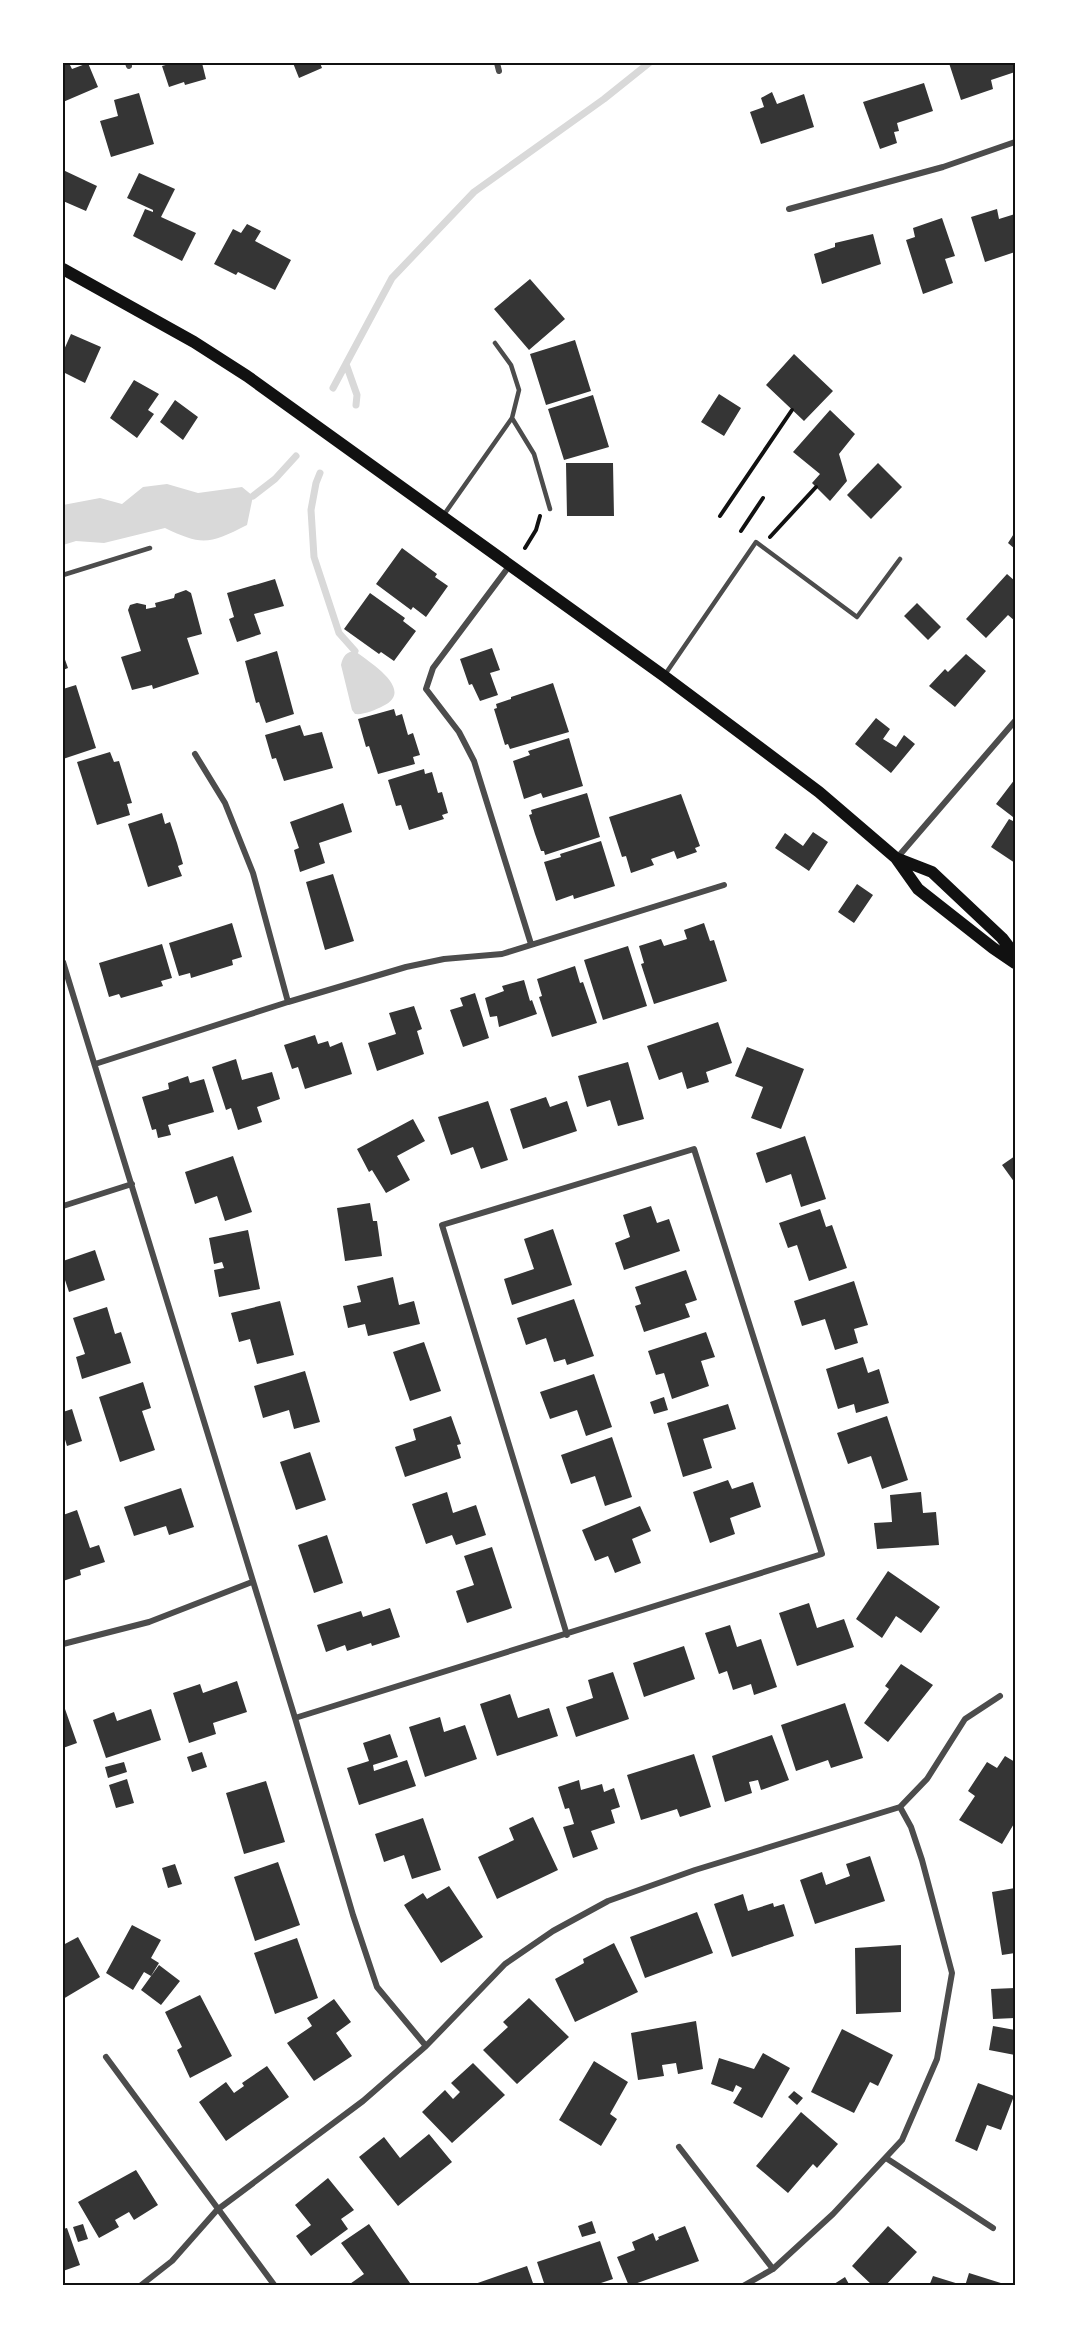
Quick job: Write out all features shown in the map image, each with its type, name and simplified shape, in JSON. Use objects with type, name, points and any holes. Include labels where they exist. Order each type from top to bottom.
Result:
[{"type":"main road","points":[[63,269],[195,342],[238,370],[664,676],[819,792],[896,858],[918,889],[1015,963]]},
{"type":"main road","points":[[896,858],[932,872],[1002,938],[1015,955]]},
{"type":"street","points":[[497,63],[499,70]]},
{"type":"street","points":[[789,209],[943,167],[1015,142]]},
{"type":"street","points":[[510,565],[433,668],[426,689],[459,732],[474,761],[531,944]]},
{"type":"street","points":[[896,858],[1015,721]]},
{"type":"street","points":[[195,754],[225,803],[253,873],[288,1002]]},
{"type":"street","points":[[95,1064],[406,967],[444,959],[502,954],[724,885]]},
{"type":"street","points":[[63,962],[295,1718],[353,1915],[377,1987],[426,2046]]},
{"type":"street","points":[[295,1718],[567,1635],[822,1554],[694,1149],[442,1225],[567,1635]]},
{"type":"street","points":[[63,1206],[132,1184]]},
{"type":"street","points":[[63,1644],[149,1622],[252,1582]]},
{"type":"street","points":[[140,2286],[172,2261],[217,2210],[363,2101],[426,2046],[505,1964],[553,1931],[608,1901],[695,1870],[900,1807],[927,1779],[965,1719],[1000,1696]]},
{"type":"street","points":[[743,2286],[773,2269],[833,2214],[902,2140],[937,2059],[952,1973],[922,1860],[911,1827],[900,1807]]},
{"type":"street","points":[[106,2056],[275,2286]]},
{"type":"street","points":[[680,2147],[773,2269]]},
{"type":"street","points":[[886,2158],[993,2228]]},
{"type":"lane","points":[[443,516],[512,418],[519,390],[511,365],[495,343]]},
{"type":"lane","points":[[512,418],[534,454],[549,509]]},
{"type":"lane","points":[[664,676],[756,542],[857,617],[900,559]]},
{"type":"lane","points":[[63,575],[150,548]]},
{"type":"path","points":[[720,516],[792,410]]},
{"type":"path","points":[[761,546],[816,487]]},
{"type":"path","points":[[741,531],[763,498]]},
{"type":"path","points":[[525,548],[536,530],[541,514]]},
{"type":"shaded area","points":[[167,484],[198,493],[242,487],[253,496],[247,525],[224,536],[206,540],[188,538],[165,528],[104,543],[76,541],[63,545],[63,505],[100,498],[122,504],[143,487]]},
{"type":"shaded area","points":[[355,651],[387,677],[395,692],[392,699],[383,706],[358,714],[352,710],[341,665],[345,655]]},
{"type":"building","points":[[63,63],[69,63],[72,69],[88,63],[98,87],[63,102]]},
{"type":"building","points":[[173,63],[202,63],[206,79],[169,87],[162,66]]},
{"type":"building","points":[[293,63],[320,63],[322,68],[299,78]]},
{"type":"building","points":[[949,63],[1015,63],[1015,72],[991,80],[993,89],[961,100]]},
{"type":"building","points":[[924,83],[933,111],[897,123],[899,131],[894,132],[897,143],[880,149],[863,102]]},
{"type":"building","points":[[772,92],[777,104],[804,94],[814,127],[761,144],[750,112],[764,107],[761,98]]},
{"type":"building","points":[[139,93],[154,144],[111,157],[100,121],[118,116],[114,100]]},
{"type":"building","points":[[63,170],[97,186],[86,211],[63,201]]},
{"type":"building","points":[[139,173],[175,189],[161,217],[196,233],[182,261],[133,236],[145,209],[153,212],[127,198]]},
{"type":"building","points":[[997,209],[999,219],[1015,214],[1015,252],[985,262],[971,217]]},
{"type":"building","points":[[942,218],[955,256],[945,259],[953,283],[923,294],[906,240],[915,237],[913,228]]},
{"type":"building","points":[[247,224],[261,231],[255,241],[291,260],[275,290],[238,272],[236,275],[214,264],[233,229],[241,233]]},
{"type":"building","points":[[873,234],[881,264],[822,284],[814,254],[835,247],[835,243]]},
{"type":"building","points":[[530,279],[565,319],[529,350],[494,309]]},
{"type":"building","points":[[71,334],[101,347],[85,383],[63,372],[63,352]]},
{"type":"building","points":[[575,340],[591,391],[546,405],[530,354]]},
{"type":"building","points":[[794,354],[833,391],[804,421],[766,385]]},
{"type":"building","points":[[134,380],[159,394],[148,410],[154,414],[137,438],[110,418]]},
{"type":"building","points":[[719,394],[741,408],[724,436],[701,422]]},
{"type":"building","points":[[593,395],[609,447],[564,460],[548,409]]},
{"type":"building","points":[[175,400],[198,417],[183,440],[160,422]]},
{"type":"building","points":[[830,410],[855,434],[839,454],[847,481],[830,501],[812,483],[820,474],[793,452]]},
{"type":"building","points":[[566,463],[613,463],[614,516],[567,516]]},
{"type":"building","points":[[878,463],[902,487],[871,519],[847,495]]},
{"type":"building","points":[[1015,532],[1015,549],[1008,543]]},
{"type":"building","points":[[402,548],[437,574],[435,577],[448,586],[426,617],[413,607],[411,610],[376,584]]},
{"type":"building","points":[[1007,574],[1015,581],[1015,621],[1008,615],[986,638],[966,619]]},
{"type":"building","points":[[275,579],[284,606],[254,614],[261,634],[237,642],[229,619],[234,617],[227,593]]},
{"type":"building","points":[[186,590],[191,593],[202,634],[187,638],[199,674],[153,689],[152,685],[132,690],[121,657],[141,651],[128,610],[130,605],[137,603],[146,605],[146,609],[156,607],[155,603],[174,598],[175,594]]},
{"type":"building","points":[[370,593],[405,618],[403,621],[416,631],[394,661],[381,652],[379,654],[344,629]]},
{"type":"building","points":[[917,603],[941,627],[928,640],[904,616]]},
{"type":"building","points":[[492,648],[500,670],[490,673],[498,695],[480,701],[472,684],[469,685],[460,659]]},
{"type":"building","points":[[277,651],[294,714],[266,723],[259,702],[256,703],[245,661]]},
{"type":"building","points":[[63,654],[68,668],[63,670]]},
{"type":"building","points":[[966,654],[986,671],[955,707],[929,686],[945,669],[948,672]]},
{"type":"building","points":[[553,683],[569,732],[510,749],[508,744],[505,745],[494,709],[497,708],[496,704]]},
{"type":"building","points":[[76,685],[96,748],[63,759],[63,689]]},
{"type":"building","points":[[394,709],[396,716],[402,714],[408,735],[413,733],[420,755],[413,757],[415,764],[378,774],[369,746],[366,747],[358,719]]},
{"type":"building","points":[[876,718],[890,729],[883,739],[896,747],[904,735],[915,744],[891,773],[855,744]]},
{"type":"building","points":[[300,725],[304,736],[322,732],[333,768],[284,781],[276,758],[272,759],[265,735]]},
{"type":"building","points":[[569,738],[583,786],[543,798],[541,793],[524,799],[513,761],[530,755],[528,751]]},
{"type":"building","points":[[110,752],[114,762],[119,761],[132,803],[127,804],[130,815],[97,825],[77,762]]},
{"type":"building","points":[[424,769],[425,774],[432,772],[438,793],[442,792],[448,813],[442,815],[444,819],[409,830],[401,805],[396,806],[388,780]]},
{"type":"building","points":[[1015,779],[1015,815],[1013,817],[996,804]]},
{"type":"building","points":[[587,793],[600,837],[545,855],[544,851],[541,851],[529,815],[532,814],[531,810]]},
{"type":"building","points":[[681,794],[700,846],[695,848],[697,852],[677,859],[674,851],[651,859],[654,865],[631,873],[626,856],[622,857],[609,817]]},
{"type":"building","points":[[343,803],[352,832],[319,843],[325,863],[300,872],[294,850],[299,848],[290,822]]},
{"type":"building","points":[[162,813],[165,824],[170,822],[177,843],[183,864],[178,866],[182,876],[148,887],[128,824]]},
{"type":"building","points":[[1009,819],[1015,822],[1015,863],[991,847]]},
{"type":"building","points":[[813,832],[828,842],[809,871],[775,848],[785,833],[803,846]]},
{"type":"building","points":[[601,841],[615,886],[574,899],[573,895],[556,901],[544,862],[561,857],[560,854]]},
{"type":"building","points":[[333,874],[354,941],[325,950],[306,882]]},
{"type":"building","points":[[857,884],[873,895],[854,923],[838,912]]},
{"type":"building","points":[[232,923],[242,957],[232,960],[233,965],[191,978],[190,973],[179,976],[169,943]]},
{"type":"building","points":[[704,923],[710,941],[714,940],[727,981],[654,1004],[641,964],[644,963],[639,946],[661,939],[664,946],[687,939],[684,930]]},
{"type":"building","points":[[162,944],[172,978],[161,981],[163,986],[121,998],[119,994],[109,997],[99,963]]},
{"type":"building","points":[[628,946],[647,1006],[603,1020],[584,960]]},
{"type":"building","points":[[575,966],[597,1023],[552,1037],[539,997],[542,996],[537,979]]},
{"type":"building","points":[[524,980],[530,1001],[532,1000],[537,1014],[499,1027],[497,1016],[490,1017],[485,998],[504,991],[502,986]]},
{"type":"building","points":[[475,993],[489,1038],[463,1047],[450,1010],[463,1006],[460,998]]},
{"type":"building","points":[[414,1006],[422,1029],[417,1031],[424,1054],[377,1071],[368,1043],[396,1034],[389,1013]]},
{"type":"building","points":[[718,1022],[732,1063],[706,1072],[709,1082],[687,1089],[682,1072],[659,1080],[647,1046]]},
{"type":"building","points":[[315,1035],[318,1044],[328,1041],[330,1047],[342,1042],[352,1074],[305,1089],[298,1067],[292,1069],[284,1045]]},
{"type":"building","points":[[747,1047],[804,1069],[781,1129],[751,1118],[763,1087],[735,1076]]},
{"type":"building","points":[[236,1059],[242,1080],[272,1072],[280,1099],[257,1107],[262,1122],[238,1130],[231,1108],[226,1110],[212,1067]]},
{"type":"building","points":[[628,1062],[644,1119],[618,1126],[610,1100],[587,1107],[578,1076]]},
{"type":"building","points":[[188,1076],[190,1083],[204,1079],[214,1112],[168,1125],[171,1135],[158,1138],[156,1129],[152,1130],[142,1097],[169,1089],[168,1083]]},
{"type":"building","points":[[546,1097],[550,1107],[567,1101],[577,1131],[523,1149],[510,1109]]},
{"type":"building","points":[[488,1101],[508,1160],[481,1169],[473,1147],[451,1155],[438,1117]]},
{"type":"building","points":[[413,1119],[425,1141],[397,1156],[410,1180],[386,1193],[372,1170],[369,1172],[357,1149]]},
{"type":"building","points":[[805,1136],[826,1199],[801,1207],[791,1174],[766,1183],[756,1153]]},
{"type":"building","points":[[233,1156],[252,1212],[225,1221],[217,1196],[195,1204],[185,1172]]},
{"type":"building","points":[[1015,1156],[1015,1183],[1002,1165]]},
{"type":"building","points":[[370,1203],[373,1221],[377,1221],[382,1256],[345,1261],[337,1208]]},
{"type":"building","points":[[651,1206],[657,1223],[669,1219],[680,1251],[624,1270],[615,1243],[630,1237],[623,1215]]},
{"type":"building","points":[[820,1209],[826,1227],[832,1225],[847,1268],[809,1281],[797,1245],[788,1248],[779,1223]]},
{"type":"building","points":[[553,1229],[572,1285],[512,1305],[504,1279],[534,1269],[524,1239]]},
{"type":"building","points":[[248,1230],[260,1289],[219,1297],[214,1270],[224,1268],[222,1262],[214,1264],[209,1238]]},
{"type":"building","points":[[95,1250],[105,1280],[69,1292],[63,1274],[63,1261]]},
{"type":"building","points":[[686,1270],[697,1300],[685,1304],[690,1317],[644,1332],[635,1306],[641,1304],[635,1287]]},
{"type":"building","points":[[393,1277],[399,1305],[414,1301],[420,1324],[368,1336],[365,1324],[348,1328],[343,1306],[361,1302],[357,1286]]},
{"type":"building","points":[[854,1281],[868,1325],[854,1329],[858,1343],[835,1350],[825,1319],[802,1326],[794,1301]]},
{"type":"building","points":[[574,1299],[594,1356],[567,1365],[565,1359],[554,1362],[546,1338],[526,1345],[517,1318]]},
{"type":"building","points":[[280,1301],[294,1355],[257,1364],[250,1339],[239,1342],[231,1313]]},
{"type":"building","points":[[107,1307],[115,1334],[121,1332],[131,1363],[82,1379],[76,1357],[85,1354],[73,1318]]},
{"type":"building","points":[[706,1332],[715,1357],[701,1361],[709,1386],[672,1399],[664,1373],[656,1375],[648,1351]]},
{"type":"building","points":[[424,1342],[441,1391],[410,1401],[393,1352]]},
{"type":"building","points":[[863,1357],[868,1373],[879,1369],[889,1403],[856,1413],[854,1404],[838,1409],[826,1369]]},
{"type":"building","points":[[305,1371],[320,1422],[294,1429],[289,1410],[263,1418],[254,1386]]},
{"type":"building","points":[[594,1374],[612,1427],[586,1436],[577,1410],[550,1419],[540,1392]]},
{"type":"building","points":[[143,1382],[151,1408],[142,1411],[155,1450],[120,1462],[99,1397]]},
{"type":"building","points":[[664,1397],[668,1410],[654,1414],[650,1402]]},
{"type":"building","points":[[728,1404],[736,1429],[703,1439],[712,1468],[683,1477],[667,1423]]},
{"type":"building","points":[[72,1409],[82,1441],[67,1446],[63,1433],[63,1412]]},
{"type":"building","points":[[451,1416],[461,1444],[457,1445],[461,1458],[405,1477],[395,1447],[416,1440],[413,1429]]},
{"type":"building","points":[[887,1416],[908,1480],[882,1489],[871,1456],[848,1464],[837,1433]]},
{"type":"building","points":[[612,1437],[632,1497],[605,1506],[595,1476],[571,1484],[561,1455]]},
{"type":"building","points":[[310,1452],[326,1500],[296,1510],[280,1462]]},
{"type":"building","points":[[728,1480],[732,1489],[753,1482],[761,1507],[730,1518],[735,1534],[710,1543],[693,1492]]},
{"type":"building","points":[[181,1488],[194,1527],[169,1535],[166,1526],[134,1536],[124,1507]]},
{"type":"building","points":[[447,1492],[453,1513],[476,1505],[486,1535],[456,1545],[452,1535],[426,1544],[412,1504]]},
{"type":"building","points":[[921,1492],[923,1513],[936,1512],[939,1545],[877,1549],[874,1523],[892,1522],[890,1495]]},
{"type":"building","points":[[640,1506],[651,1531],[632,1539],[641,1563],[615,1573],[608,1556],[595,1561],[582,1530]]},
{"type":"building","points":[[77,1510],[90,1548],[99,1545],[105,1562],[80,1570],[81,1575],[63,1581],[63,1515]]},
{"type":"building","points":[[327,1535],[343,1583],[314,1593],[298,1545]]},
{"type":"building","points":[[492,1547],[512,1608],[467,1623],[456,1591],[474,1585],[464,1556]]},
{"type":"building","points":[[888,1571],[940,1607],[921,1633],[896,1616],[882,1638],[856,1619]]},
{"type":"building","points":[[809,1603],[817,1628],[844,1619],[854,1647],[797,1666],[779,1613]]},
{"type":"building","points":[[390,1608],[400,1637],[372,1646],[371,1643],[347,1651],[345,1645],[326,1652],[317,1625],[361,1611],[363,1617]]},
{"type":"building","points":[[730,1625],[737,1647],[761,1639],[777,1687],[754,1695],[751,1684],[733,1690],[727,1671],[719,1674],[705,1633]]},
{"type":"building","points":[[684,1646],[695,1679],[644,1697],[633,1663]]},
{"type":"building","points":[[901,1664],[933,1685],[888,1742],[864,1723],[889,1689],[885,1686]]},
{"type":"building","points":[[613,1672],[629,1719],[576,1737],[566,1707],[593,1698],[588,1680]]},
{"type":"building","points":[[237,1681],[247,1712],[213,1723],[216,1734],[189,1743],[173,1693],[200,1684],[203,1693]]},
{"type":"building","points":[[510,1694],[518,1718],[549,1708],[558,1736],[497,1756],[480,1704]]},
{"type":"building","points":[[845,1703],[863,1758],[831,1768],[828,1760],[796,1771],[781,1725]]},
{"type":"building","points":[[65,1709],[77,1743],[63,1748],[63,1710]]},
{"type":"building","points":[[151,1709],[161,1740],[106,1758],[93,1720],[114,1712],[117,1721]]},
{"type":"building","points":[[440,1717],[444,1732],[465,1725],[477,1759],[425,1777],[409,1727]]},
{"type":"building","points":[[390,1734],[398,1757],[373,1765],[374,1771],[407,1760],[416,1786],[359,1805],[347,1768],[369,1761],[363,1743]]},
{"type":"building","points":[[772,1735],[789,1780],[761,1790],[758,1780],[749,1782],[752,1793],[725,1802],[712,1756]]},
{"type":"building","points":[[202,1752],[207,1767],[192,1772],[187,1757]]},
{"type":"building","points":[[694,1754],[711,1807],[680,1817],[677,1809],[641,1820],[627,1775]]},
{"type":"building","points":[[1005,1756],[1015,1762],[1015,1822],[1002,1844],[959,1820],[975,1796],[968,1791],[987,1762],[997,1768]]},
{"type":"building","points":[[124,1762],[127,1772],[108,1778],[105,1767]]},
{"type":"building","points":[[127,1779],[134,1803],[116,1808],[109,1785]]},
{"type":"building","points":[[579,1780],[581,1790],[602,1784],[604,1792],[614,1788],[620,1807],[611,1810],[615,1823],[591,1831],[598,1849],[573,1858],[563,1827],[574,1824],[569,1808],[565,1809],[558,1787]]},
{"type":"building","points":[[266,1781],[285,1842],[244,1854],[226,1793]]},
{"type":"building","points":[[533,1817],[558,1870],[497,1899],[478,1857],[514,1840],[509,1828]]},
{"type":"building","points":[[423,1818],[441,1870],[412,1879],[404,1855],[384,1862],[375,1834]]},
{"type":"building","points":[[870,1856],[885,1901],[815,1924],[800,1880],[822,1872],[826,1885],[850,1876],[846,1864]]},
{"type":"building","points":[[278,1862],[300,1925],[255,1941],[234,1877]]},
{"type":"building","points":[[175,1864],[182,1884],[168,1888],[162,1868]]},
{"type":"building","points":[[449,1886],[483,1937],[441,1963],[404,1905],[423,1893],[427,1899]]},
{"type":"building","points":[[1015,1888],[1015,1953],[1002,1955],[992,1892]]},
{"type":"building","points":[[743,1894],[748,1911],[773,1903],[774,1907],[784,1904],[794,1936],[732,1957],[714,1904]]},
{"type":"building","points":[[697,1912],[713,1953],[645,1978],[630,1937]]},
{"type":"building","points":[[132,1925],[161,1940],[151,1958],[159,1963],[151,1976],[144,1972],[133,1990],[106,1973]]},
{"type":"building","points":[[78,1937],[100,1977],[63,1999],[63,1945]]},
{"type":"building","points":[[297,1938],[318,1998],[275,2014],[254,1953]]},
{"type":"building","points":[[614,1943],[638,1992],[575,2022],[555,1979],[584,1963],[583,1959]]},
{"type":"building","points":[[901,1945],[901,2012],[856,2014],[855,1948]]},
{"type":"building","points":[[159,1965],[180,1981],[161,2005],[141,1990]]},
{"type":"building","points":[[1015,1988],[1015,2018],[993,2019],[991,1989]]},
{"type":"building","points":[[200,1995],[232,2056],[190,2078],[177,2050],[182,2047],[165,2012]]},
{"type":"building","points":[[529,1998],[569,2037],[517,2084],[483,2050],[508,2027],[503,2022]]},
{"type":"building","points":[[334,1999],[351,2022],[336,2033],[352,2056],[314,2081],[287,2043],[312,2026],[307,2018]]},
{"type":"building","points":[[696,2021],[703,2069],[678,2074],[676,2063],[662,2065],[664,2076],[638,2080],[631,2033]]},
{"type":"building","points":[[993,2026],[1015,2030],[1015,2055],[989,2050]]},
{"type":"building","points":[[842,2029],[893,2055],[878,2086],[870,2082],[854,2113],[811,2092]]},
{"type":"building","points":[[763,2053],[790,2068],[762,2118],[733,2103],[742,2088],[736,2085],[733,2092],[711,2084],[719,2058],[754,2069]]},
{"type":"building","points":[[594,2061],[628,2082],[610,2114],[617,2119],[601,2146],[559,2120]]},
{"type":"building","points":[[473,2063],[505,2095],[452,2143],[422,2112],[445,2090],[453,2099],[460,2092],[451,2083]]},
{"type":"building","points":[[267,2066],[289,2097],[226,2141],[199,2102],[226,2082],[234,2093],[244,2086],[242,2083]]},
{"type":"building","points":[[978,2083],[1014,2096],[1001,2130],[987,2125],[977,2151],[955,2141]]},
{"type":"building","points":[[794,2091],[803,2098],[797,2105],[788,2097]]},
{"type":"building","points":[[801,2112],[838,2144],[817,2168],[813,2164],[788,2193],[756,2166]]},
{"type":"building","points":[[429,2134],[452,2162],[398,2206],[359,2157],[384,2137],[400,2158]]},
{"type":"building","points":[[136,2170],[158,2205],[134,2220],[129,2212],[115,2220],[119,2227],[99,2238],[78,2202]]},
{"type":"building","points":[[328,2178],[354,2210],[341,2219],[348,2229],[311,2256],[296,2236],[311,2225],[295,2205]]},
{"type":"building","points":[[592,2221],[596,2233],[582,2237],[578,2226]]},
{"type":"building","points":[[83,2224],[88,2239],[78,2242],[73,2227]]},
{"type":"building","points":[[369,2224],[410,2283],[405,2286],[347,2286],[364,2274],[341,2243]]},
{"type":"building","points":[[685,2226],[699,2261],[629,2286],[617,2257],[635,2250],[632,2242],[653,2233],[656,2241],[658,2237]]},
{"type":"building","points":[[888,2226],[917,2252],[885,2286],[873,2286],[852,2266]]},
{"type":"building","points":[[67,2228],[80,2265],[63,2271],[63,2229]]},
{"type":"building","points":[[600,2241],[613,2279],[592,2286],[545,2286],[537,2262]]},
{"type":"building","points":[[527,2266],[534,2286],[469,2286]]},
{"type":"building","points":[[969,2273],[1004,2284],[1003,2286],[965,2286]]},
{"type":"building","points":[[933,2276],[962,2285],[962,2286],[929,2286]]},
{"type":"building","points":[[845,2277],[850,2286],[831,2286]]},
{"type":"waterway","points":[[333,388],[392,278],[474,192],[604,99],[649,63]]},
{"type":"waterway","points":[[346,364],[357,395],[356,405]]},
{"type":"waterway","points":[[253,496],[275,479],[296,456]]},
{"type":"waterway","points":[[320,473],[311,510],[314,557],[339,633],[355,651]]}]
